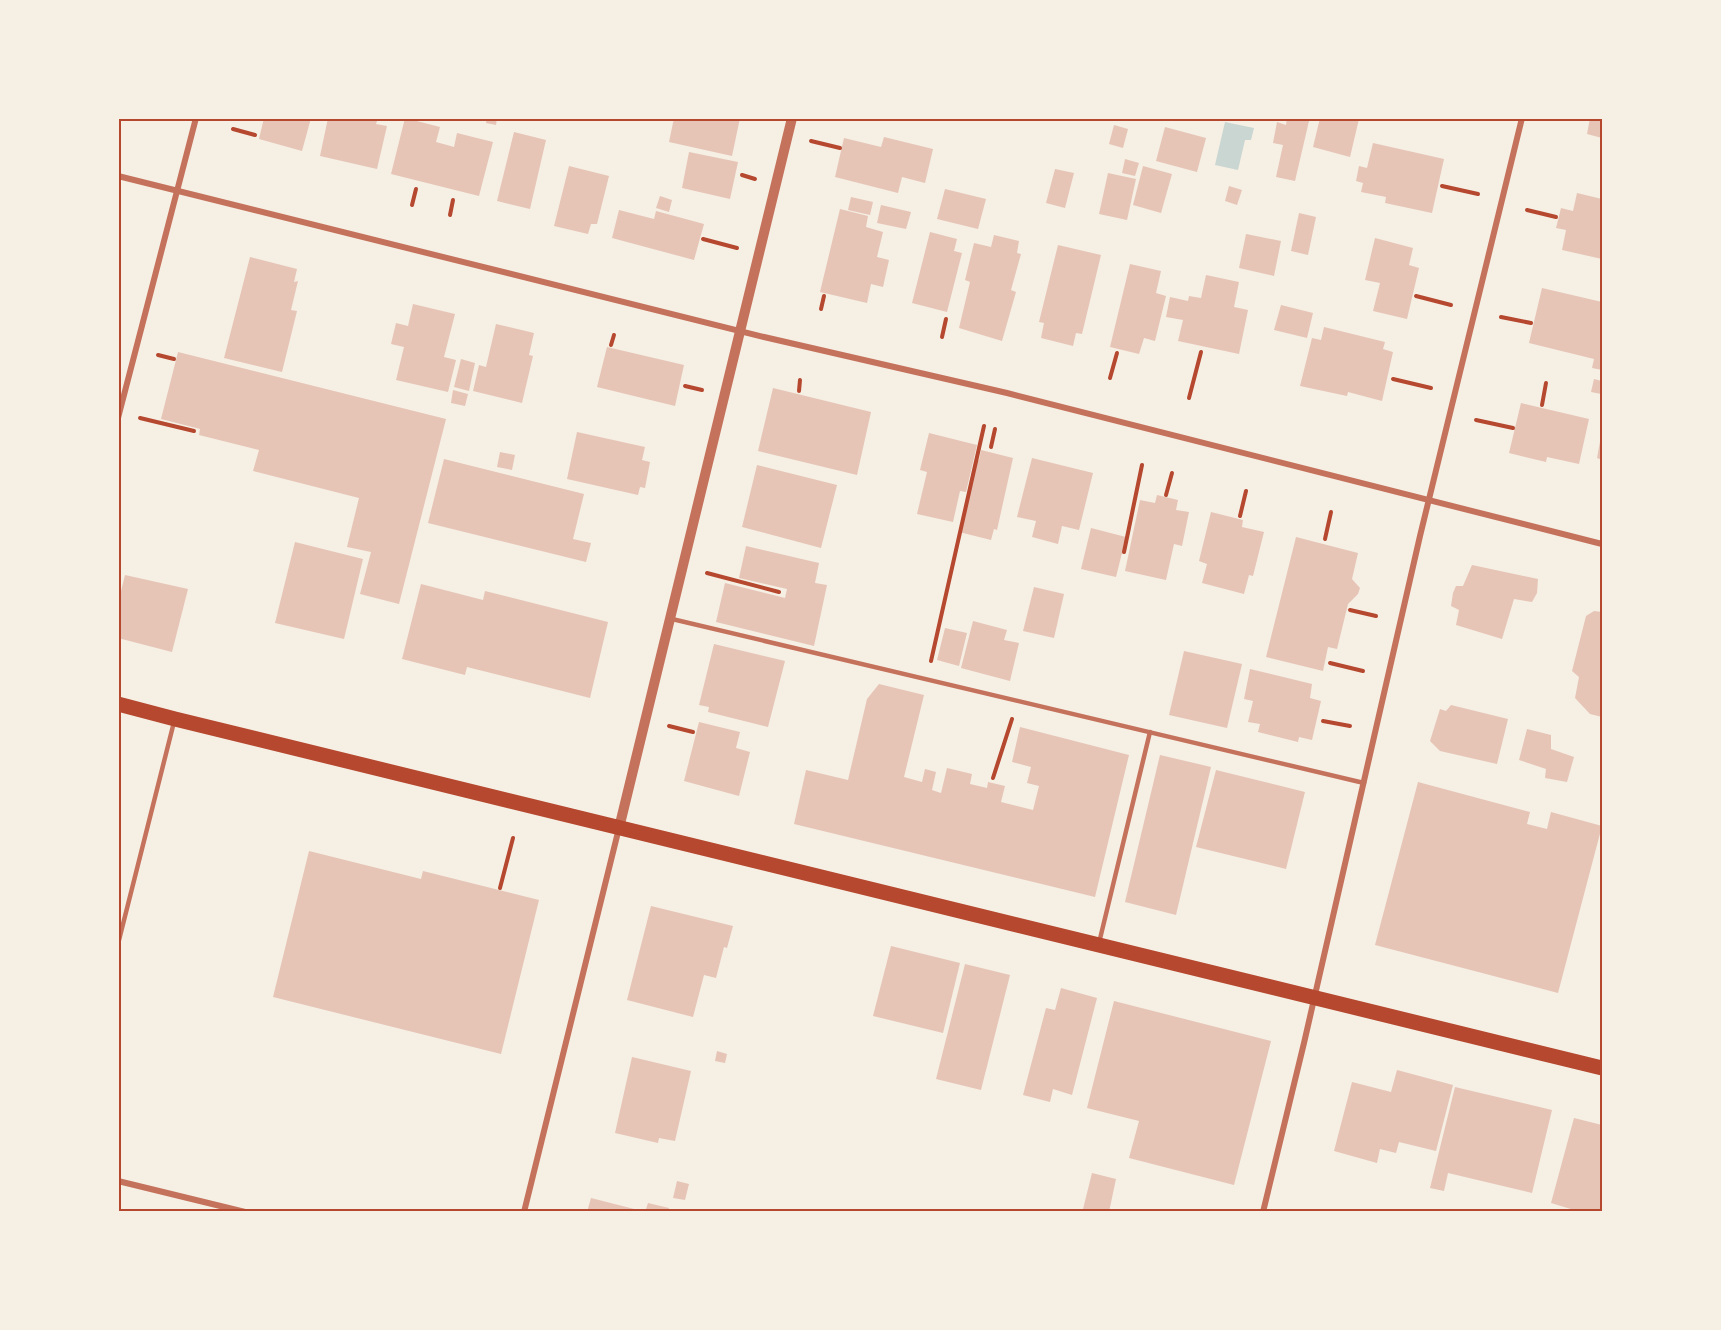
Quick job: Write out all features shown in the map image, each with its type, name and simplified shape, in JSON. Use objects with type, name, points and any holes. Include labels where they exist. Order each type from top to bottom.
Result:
[{"type":"main road","points":[[118,704],[1602,1068]]},
{"type":"street","points":[[118,418],[196,118]]},
{"type":"street","points":[[524,1212],[792,118]]},
{"type":"street","points":[[1263,1212],[1429,501],[1522,118]]},
{"type":"street","points":[[118,176],[472,266],[1007,393],[1602,544]]},
{"type":"street","points":[[118,1181],[245,1212]]},
{"type":"lane","points":[[669,618],[1364,783]]},
{"type":"lane","points":[[118,944],[175,719]]},
{"type":"lane","points":[[1099,945],[1150,732]]},
{"type":"path","points":[[233,129],[255,135]]},
{"type":"path","points":[[811,141],[840,148]]},
{"type":"path","points":[[742,175],[755,179]]},
{"type":"path","points":[[1443,186],[1478,194]]},
{"type":"path","points":[[412,205],[416,189]]},
{"type":"path","points":[[450,215],[453,200]]},
{"type":"path","points":[[1527,210],[1556,217]]},
{"type":"path","points":[[703,239],[738,248]]},
{"type":"path","points":[[822,309],[824,296]]},
{"type":"path","points":[[1416,296],[1451,305]]},
{"type":"path","points":[[1501,316],[1531,323]]},
{"type":"path","points":[[942,337],[946,319]]},
{"type":"path","points":[[611,345],[614,335]]},
{"type":"path","points":[[1189,398],[1201,352]]},
{"type":"path","points":[[1110,378],[1117,353]]},
{"type":"path","points":[[158,355],[174,359]]},
{"type":"path","points":[[1393,379],[1431,388]]},
{"type":"path","points":[[799,392],[800,380]]},
{"type":"path","points":[[1542,405],[1546,383]]},
{"type":"path","points":[[686,386],[703,390]]},
{"type":"path","points":[[140,418],[194,431]]},
{"type":"path","points":[[1476,420],[1513,428]]},
{"type":"path","points":[[927,679],[984,426]]},
{"type":"path","points":[[991,447],[995,429]]},
{"type":"path","points":[[1124,552],[1142,465]]},
{"type":"path","points":[[1166,495],[1172,473]]},
{"type":"path","points":[[1240,516],[1246,491]]},
{"type":"path","points":[[1325,539],[1331,512]]},
{"type":"path","points":[[706,573],[779,592]]},
{"type":"path","points":[[1350,610],[1376,616]]},
{"type":"path","points":[[1330,663],[1363,671]]},
{"type":"path","points":[[993,778],[998,759],[1008,737],[1017,701]]},
{"type":"path","points":[[1323,721],[1350,726]]},
{"type":"path","points":[[669,726],[693,732]]},
{"type":"path","points":[[500,888],[513,838]]},
{"type":"shaded area","points":[[1225,122],[1254,128],[1251,140],[1245,140],[1238,170],[1215,165]]},
{"type":"building","points":[[264,118],[311,118],[302,151],[259,139]]},
{"type":"building","points":[[328,118],[378,118],[376,124],[387,126],[377,169],[320,156]]},
{"type":"building","points":[[405,118],[440,127],[436,142],[454,147],[457,133],[493,142],[479,196],[391,174]]},
{"type":"building","points":[[487,118],[497,118],[496,125],[486,123]]},
{"type":"building","points":[[674,118],[740,118],[732,156],[669,142]]},
{"type":"building","points":[[1287,118],[1309,121],[1295,181],[1276,177],[1283,145],[1273,143],[1277,122],[1286,125]]},
{"type":"building","points":[[1320,118],[1359,119],[1350,157],[1313,147]]},
{"type":"building","points":[[1590,118],[1602,118],[1602,138],[1587,134]]},
{"type":"building","points":[[1114,125],[1128,129],[1123,148],[1109,144]]},
{"type":"building","points":[[1165,127],[1206,138],[1197,172],[1156,161]]},
{"type":"building","points":[[514,132],[546,140],[530,209],[497,201]]},
{"type":"building","points":[[884,137],[933,149],[925,183],[902,177],[898,193],[835,177],[844,138],[881,147]]},
{"type":"building","points":[[1373,143],[1444,159],[1432,213],[1385,203],[1386,197],[1361,192],[1363,183],[1356,181],[1359,166],[1367,168]]},
{"type":"building","points":[[689,152],[738,162],[730,199],[682,188]]},
{"type":"building","points":[[1125,159],[1139,163],[1135,176],[1122,173]]},
{"type":"building","points":[[569,166],[609,176],[597,224],[591,224],[588,234],[554,226]]},
{"type":"building","points":[[1143,166],[1172,174],[1161,213],[1133,205]]},
{"type":"building","points":[[1055,169],[1074,173],[1065,208],[1046,203]]},
{"type":"building","points":[[1108,173],[1136,179],[1127,220],[1099,214]]},
{"type":"building","points":[[1229,186],[1242,190],[1237,205],[1225,201]]},
{"type":"building","points":[[945,189],[986,199],[978,229],[937,219]]},
{"type":"building","points":[[1577,193],[1602,199],[1602,259],[1562,250],[1566,230],[1556,228],[1561,208],[1573,211]]},
{"type":"building","points":[[660,196],[672,200],[669,212],[656,208]]},
{"type":"building","points":[[851,197],[873,202],[870,215],[848,210]]},
{"type":"building","points":[[881,205],[911,212],[906,229],[877,223]]},
{"type":"building","points":[[840,209],[868,216],[866,227],[883,232],[877,257],[889,260],[883,287],[871,284],[867,303],[820,292]]},
{"type":"building","points":[[619,210],[654,219],[656,211],[704,224],[694,260],[612,238]]},
{"type":"building","points":[[1299,213],[1316,217],[1308,255],[1291,251]]},
{"type":"building","points":[[930,232],[957,239],[954,251],[962,253],[947,312],[912,303]]},
{"type":"building","points":[[1246,234],[1281,241],[1274,276],[1239,268]]},
{"type":"building","points":[[994,235],[1019,241],[1017,253],[1021,254],[1011,290],[1016,292],[1002,341],[959,328],[970,282],[965,280],[974,243],[991,247]]},
{"type":"building","points":[[1375,238],[1413,248],[1409,265],[1419,268],[1407,319],[1373,311],[1380,283],[1365,280]]},
{"type":"building","points":[[1058,245],[1101,255],[1082,334],[1076,333],[1073,346],[1041,338],[1044,323],[1039,322]]},
{"type":"building","points":[[250,257],[297,269],[294,282],[298,281],[291,310],[297,311],[282,372],[224,358]]},
{"type":"building","points":[[1130,264],[1161,271],[1156,293],[1166,296],[1155,341],[1144,338],[1139,354],[1110,347]]},
{"type":"building","points":[[1206,275],[1239,282],[1234,307],[1248,310],[1239,354],[1178,341],[1183,320],[1166,317],[1170,297],[1188,301],[1189,296],[1201,298]]},
{"type":"building","points":[[1542,288],[1602,302],[1602,370],[1592,368],[1594,359],[1529,343]]},
{"type":"building","points":[[413,304],[455,314],[444,357],[456,360],[448,392],[396,380],[404,347],[391,344],[396,323],[408,326]]},
{"type":"building","points":[[1281,305],[1313,313],[1307,338],[1274,330]]},
{"type":"building","points":[[496,324],[534,333],[529,355],[533,356],[522,403],[473,391],[479,365],[486,367]]},
{"type":"building","points":[[1324,327],[1385,342],[1383,349],[1393,352],[1382,401],[1348,392],[1347,396],[1300,386],[1312,338],[1321,340]]},
{"type":"building","points":[[607,347],[684,365],[675,406],[597,387]]},
{"type":"building","points":[[178,352],[446,419],[399,604],[360,594],[371,552],[347,547],[359,498],[253,471],[259,450],[199,435],[200,429],[161,419]]},
{"type":"building","points":[[461,359],[475,363],[469,391],[454,387]]},
{"type":"building","points":[[1594,379],[1602,381],[1601,394],[1591,392]]},
{"type":"building","points":[[773,388],[871,412],[857,475],[758,451]]},
{"type":"building","points":[[453,390],[468,394],[465,406],[451,403]]},
{"type":"building","points":[[1521,403],[1589,419],[1579,464],[1547,457],[1546,462],[1509,453]]},
{"type":"building","points":[[577,432],[645,447],[642,460],[650,462],[645,488],[640,487],[638,495],[567,479]]},
{"type":"building","points":[[929,433],[977,445],[966,492],[960,491],[953,522],[917,514],[927,472],[920,470]]},
{"type":"building","points":[[1602,436],[1602,460],[1597,458]]},
{"type":"building","points":[[981,450],[1013,458],[997,530],[994,529],[991,540],[959,532],[976,459],[979,460]]},
{"type":"building","points":[[500,452],[515,455],[512,470],[497,467]]},
{"type":"building","points":[[1032,458],[1093,473],[1079,530],[1062,526],[1058,544],[1032,537],[1036,521],[1017,517]]},
{"type":"building","points":[[444,459],[584,494],[573,539],[591,543],[586,562],[428,523]]},
{"type":"building","points":[[757,465],[837,485],[821,548],[742,527]]},
{"type":"building","points":[[1157,495],[1178,500],[1176,510],[1189,512],[1182,546],[1174,544],[1166,580],[1125,571],[1140,500],[1155,503]]},
{"type":"building","points":[[1211,512],[1243,520],[1242,527],[1264,532],[1253,576],[1249,575],[1244,594],[1202,583],[1207,564],[1199,561]]},
{"type":"building","points":[[1091,528],[1126,537],[1116,577],[1081,569]]},
{"type":"building","points":[[1296,537],[1358,553],[1352,579],[1360,588],[1358,594],[1348,604],[1337,649],[1328,647],[1323,671],[1266,657]]},
{"type":"building","points":[[295,542],[363,559],[344,639],[275,623]]},
{"type":"building","points":[[746,546],[819,563],[815,583],[827,585],[814,646],[716,622],[725,583],[785,598],[787,589],[739,578]]},
{"type":"building","points":[[1472,565],[1538,579],[1537,593],[1532,602],[1514,599],[1502,639],[1456,625],[1459,610],[1451,606],[1453,593],[1456,586],[1463,586]]},
{"type":"building","points":[[125,575],[188,589],[172,652],[118,638],[118,603]]},
{"type":"building","points":[[421,584],[483,600],[485,591],[608,622],[590,698],[467,667],[465,675],[402,659]]},
{"type":"building","points":[[1034,587],[1064,594],[1054,638],[1023,631]]},
{"type":"building","points":[[1594,611],[1602,612],[1602,717],[1590,714],[1575,698],[1579,677],[1572,671],[1586,616]]},
{"type":"building","points":[[973,621],[1007,630],[1004,640],[1019,643],[1010,681],[961,668]]},
{"type":"building","points":[[945,628],[967,633],[959,666],[937,660]]},
{"type":"building","points":[[714,644],[785,661],[768,727],[708,712],[709,707],[699,705]]},
{"type":"building","points":[[1184,651],[1242,664],[1227,728],[1169,715]]},
{"type":"building","points":[[1250,669],[1312,684],[1310,698],[1321,701],[1312,740],[1299,737],[1298,742],[1258,732],[1260,724],[1248,722],[1253,701],[1244,699]]},
{"type":"building","points":[[879,684],[924,695],[904,777],[922,782],[925,769],[936,772],[932,790],[941,793],[947,768],[972,774],[970,784],[987,788],[988,782],[1005,786],[1001,802],[1033,810],[1039,786],[1027,783],[1031,767],[1012,762],[1020,727],[1129,755],[1095,897],[794,824],[806,770],[848,780],[867,699]]},
{"type":"building","points":[[1451,705],[1508,719],[1497,764],[1440,751],[1430,741],[1440,709],[1446,711]]},
{"type":"building","points":[[699,722],[740,732],[736,748],[750,752],[739,796],[684,781]]},
{"type":"building","points":[[1527,729],[1551,735],[1551,749],[1574,757],[1567,782],[1545,778],[1546,769],[1519,760]]},
{"type":"building","points":[[1160,755],[1211,767],[1176,915],[1125,902]]},
{"type":"building","points":[[1216,770],[1305,792],[1286,869],[1196,847]]},
{"type":"building","points":[[1418,782],[1530,812],[1527,824],[1547,829],[1551,812],[1602,826],[1558,993],[1375,945]]},
{"type":"building","points":[[309,851],[421,879],[423,871],[539,900],[501,1054],[273,997]]},
{"type":"building","points":[[651,906],[733,926],[727,948],[724,947],[716,978],[704,975],[693,1017],[627,1000]]},
{"type":"building","points":[[891,946],[960,963],[943,1033],[873,1016]]},
{"type":"building","points":[[965,964],[1010,975],[981,1090],[936,1079]]},
{"type":"building","points":[[1061,988],[1097,998],[1072,1095],[1053,1089],[1050,1102],[1023,1095],[1046,1008],[1055,1010]]},
{"type":"building","points":[[1114,1001],[1271,1041],[1234,1185],[1129,1158],[1139,1121],[1087,1108]]},
{"type":"building","points":[[717,1051],[727,1054],[725,1063],[715,1061]]},
{"type":"building","points":[[632,1057],[691,1071],[675,1141],[659,1138],[658,1143],[615,1133]]},
{"type":"building","points":[[1397,1070],[1453,1085],[1436,1151],[1399,1142],[1396,1153],[1380,1149],[1377,1163],[1334,1151],[1352,1082],[1391,1092]]},
{"type":"building","points":[[1455,1087],[1552,1110],[1532,1193],[1448,1173],[1444,1191],[1430,1188]]},
{"type":"building","points":[[1574,1118],[1602,1125],[1602,1212],[1574,1212],[1574,1210],[1551,1203]]},
{"type":"building","points":[[1092,1173],[1116,1179],[1109,1212],[1083,1209]]},
{"type":"building","points":[[677,1181],[689,1184],[685,1200],[673,1198]]},
{"type":"building","points":[[591,1198],[642,1211],[642,1212],[587,1212]]},
{"type":"building","points":[[648,1203],[669,1208],[668,1212],[645,1212]]}]
